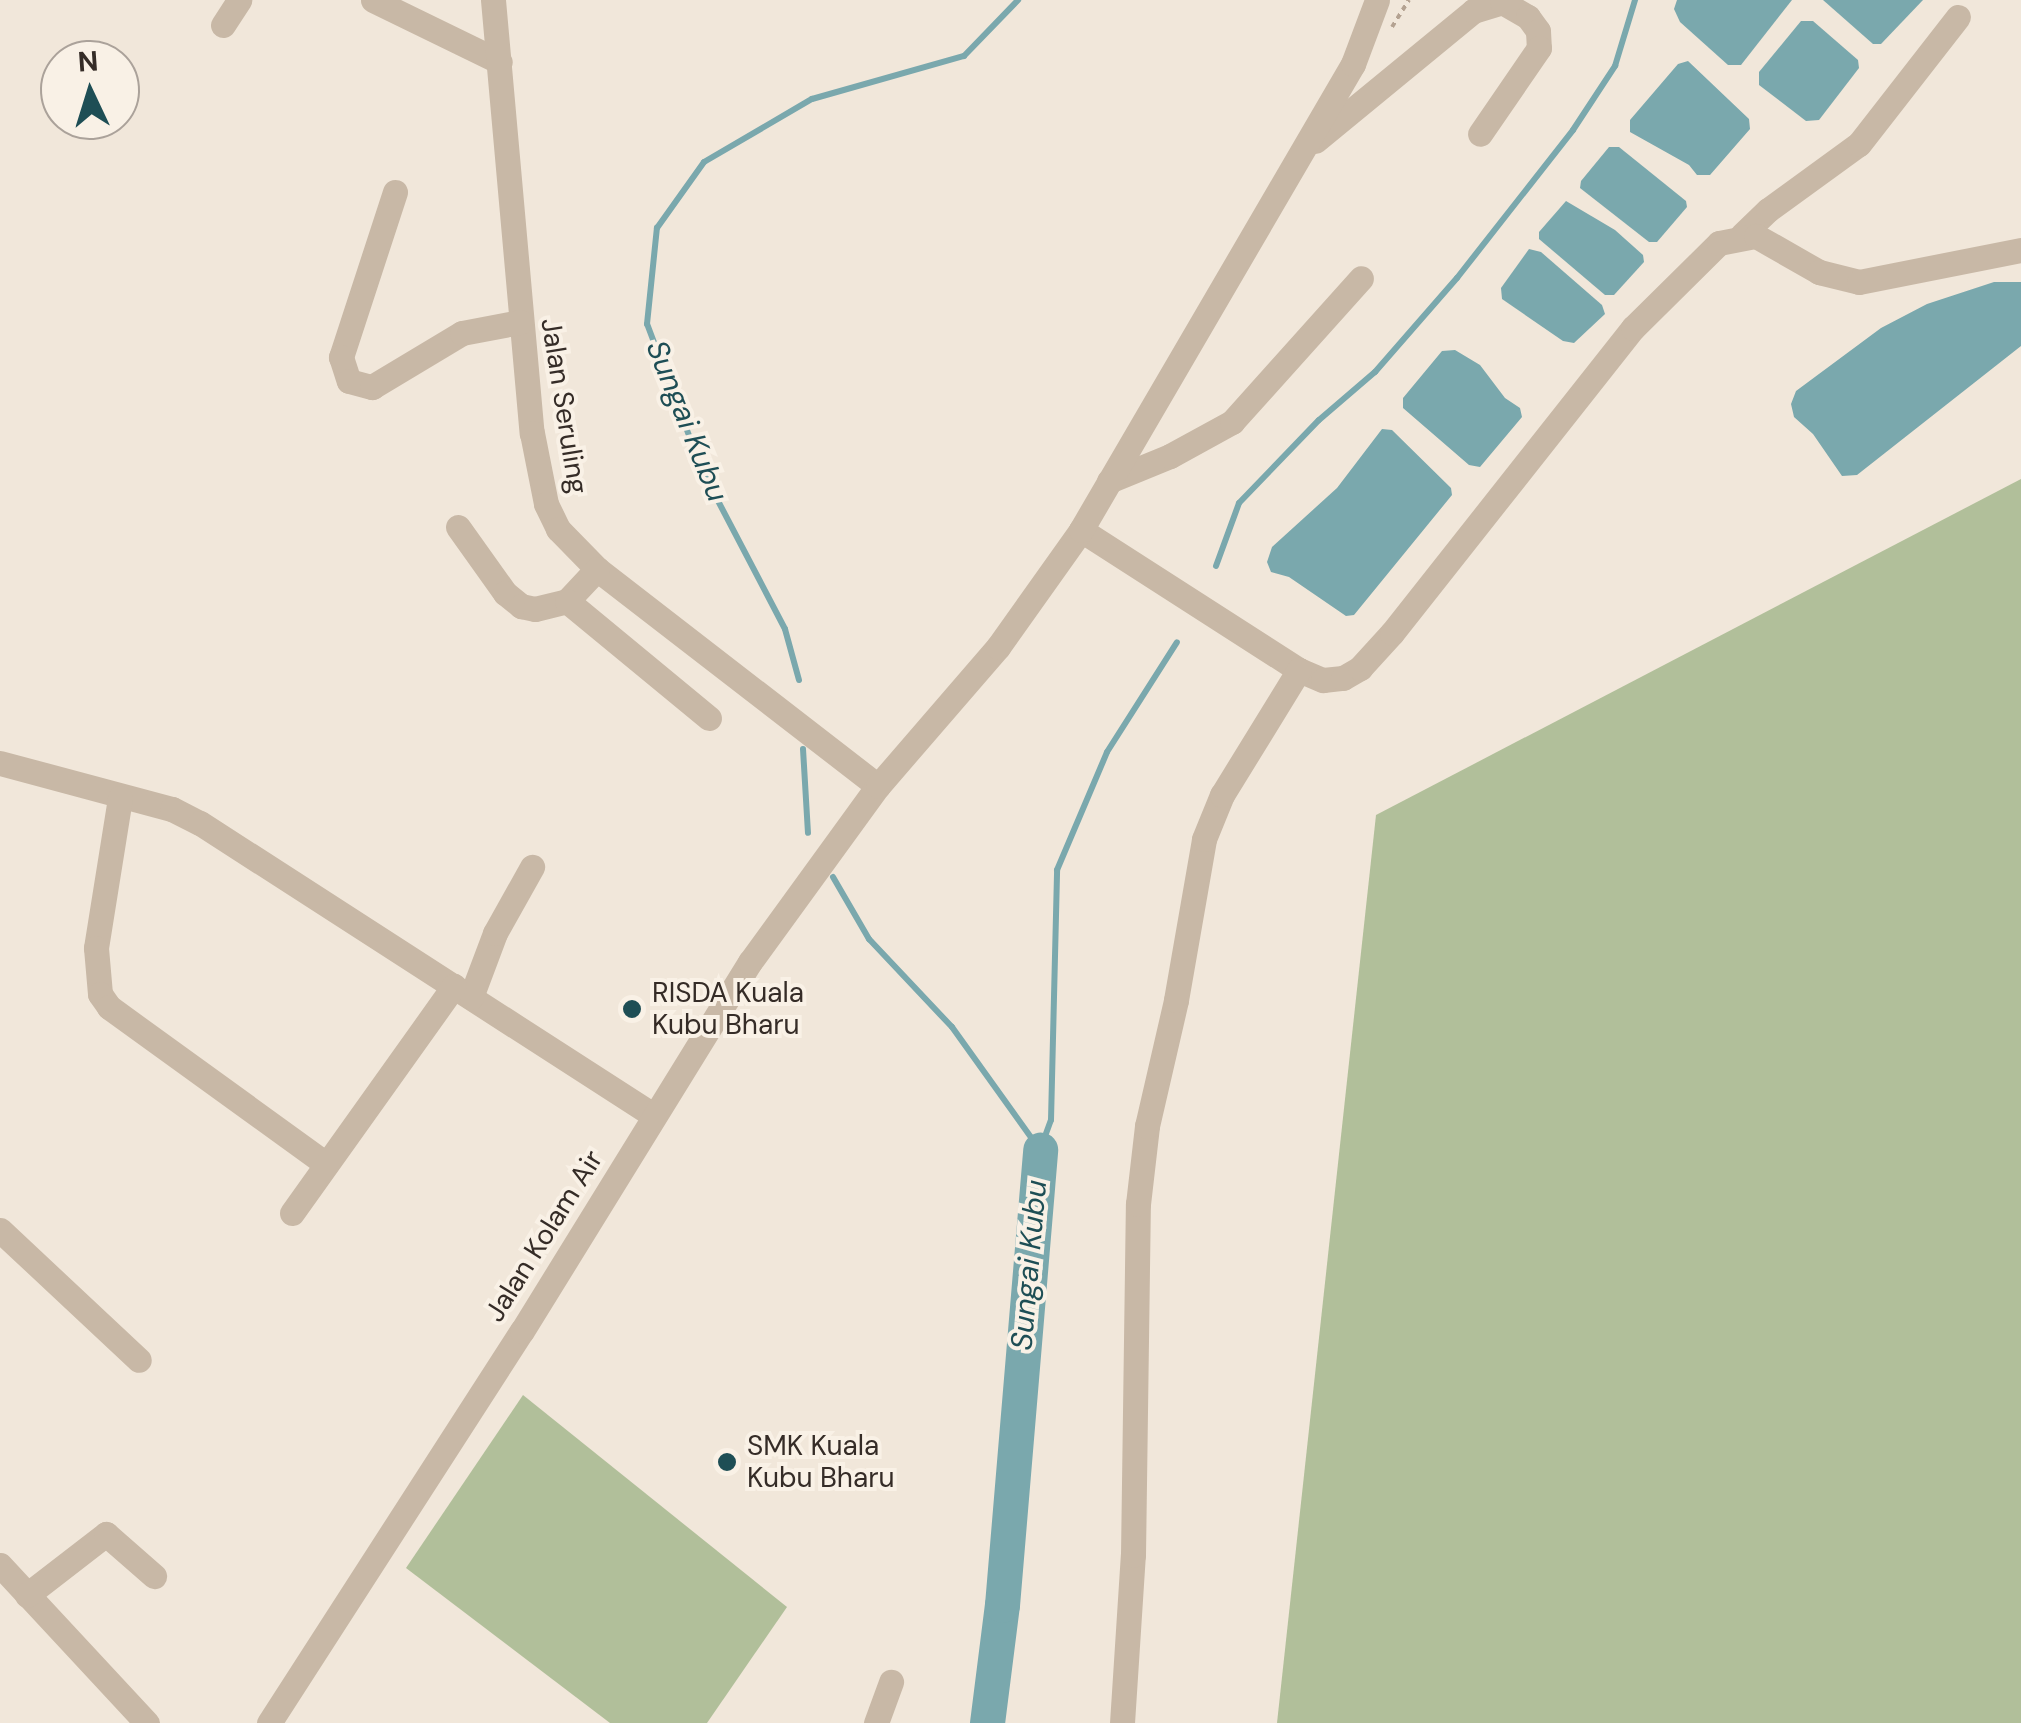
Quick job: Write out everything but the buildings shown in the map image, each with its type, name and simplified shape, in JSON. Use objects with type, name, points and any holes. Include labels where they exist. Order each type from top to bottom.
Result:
[{"type":"street","points":[[223,25],[240,0]]},
{"type":"street","points":[[373,0],[500,62]]},
{"type":"street","name":"Jalan Seruling","points":[[493,0],[532,433],[546,504],[558,529],[596,568],[878,786]]},
{"type":"street","name":"Jalan Kolam Air","points":[[269,1723],[522,1331],[750,962],[878,786],[998,647],[1081,530],[1353,64],[1377,0]]},
{"type":"street","points":[[1301,153],[1473,11],[1502,2],[1528,16],[1538,31],[1539,48],[1480,134]]},
{"type":"street","points":[[1081,530],[1299,670],[1323,680],[1343,678],[1360,668],[1633,328],[1719,243],[1742,235],[1768,210],[1859,144],[1929,60],[1958,17]]},
{"type":"street","points":[[395,192],[341,358],[350,381],[372,387],[462,333],[520,322]]},
{"type":"street","points":[[1742,235],[1770,240],[1819,272],[1859,282],[2021,250]]},
{"type":"street","points":[[1108,481],[1183,449],[1232,422],[1361,278]]},
{"type":"street","points":[[458,526],[505,593],[521,606],[535,610],[567,600],[596,568]]},
{"type":"street","points":[[567,600],[628,656],[709,718]]},
{"type":"street","points":[[1122,1723],[1131,1634],[1138,1204],[1144,1145],[1176,1000],[1204,839],[1222,795],[1299,670]]},
{"type":"street","points":[[0,763],[172,809],[200,823],[654,1115]]},
{"type":"street","points":[[120,798],[96,948],[100,994],[109,1007],[326,1164]]},
{"type":"street","points":[[292,1213],[463,991],[532,867]]},
{"type":"street","points":[[0,1230],[139,1360]]},
{"type":"street","points":[[27,1595],[106,1534],[154,1576]]},
{"type":"street","points":[[0,1564],[147,1723]]},
{"type":"street","points":[[876,1723],[891,1682]]},
{"type":"green space","points":[[2021,479],[2021,1723],[1277,1723],[1376,815]]},
{"type":"green space","points":[[523,1395],[787,1607],[707,1723],[610,1723],[406,1568]]},
{"type":"water","points":[[1677,0],[1792,0],[1741,65],[1728,65],[1680,22],[1674,9]]},
{"type":"water","points":[[1823,0],[1923,0],[1881,44],[1873,44]]},
{"type":"water","points":[[1801,21],[1813,21],[1858,60],[1859,68],[1819,120],[1806,121],[1759,85],[1759,72]]},
{"type":"water","points":[[1688,61],[1749,119],[1750,129],[1710,175],[1697,175],[1689,165],[1630,132],[1630,120],[1678,64]]},
{"type":"water","points":[[1609,147],[1619,147],[1686,201],[1687,207],[1657,242],[1649,242],[1580,188],[1581,181]]},
{"type":"water","points":[[1566,201],[1615,230],[1643,255],[1644,262],[1614,295],[1605,295],[1539,239],[1539,232]]},
{"type":"water","points":[[1529,249],[1541,252],[1602,305],[1605,314],[1574,343],[1563,341],[1502,299],[1501,288]]},
{"type":"water","points":[[1994,282],[2021,282],[2021,346],[1857,475],[1842,476],[1813,434],[1794,417],[1791,404],[1796,391],[1881,328],[1927,304]]},
{"type":"water","points":[[1455,350],[1480,365],[1505,398],[1520,408],[1522,417],[1480,467],[1469,465],[1403,408],[1403,398],[1442,351]]},
{"type":"water","points":[[1382,429],[1392,430],[1451,488],[1452,495],[1354,615],[1346,616],[1289,577],[1271,572],[1267,562],[1272,547],[1337,488]]},
{"type":"waterway","name":"Sungai Kubu","points":[[799,680],[785,629],[702,470],[647,324],[657,228],[704,162],[812,99],[964,56],[1018,0]]},
{"type":"waterway","points":[[1216,566],[1239,503],[1319,420],[1375,372],[1457,278],[1573,130],[1615,66],[1635,0]]},
{"type":"waterway","points":[[1040,1150],[1051,1120],[1057,870],[1107,752],[1177,642]]},
{"type":"waterway","name":"Sungai Kubu","points":[[803,749],[808,833]]},
{"type":"waterway","name":"Sungai Kubu","points":[[833,877],[869,939],[952,1027],[1040,1150]]},
{"type":"waterway","name":"Sungai Kubu","points":[[987,1723],[1002,1605],[1040,1150]]},
{"type":"place","name":"RISDA Kuala Kubu Bharu","points":[[632,1009]]},
{"type":"place","name":"SMK Kuala Kubu Bharu","points":[[727,1462]]}]
